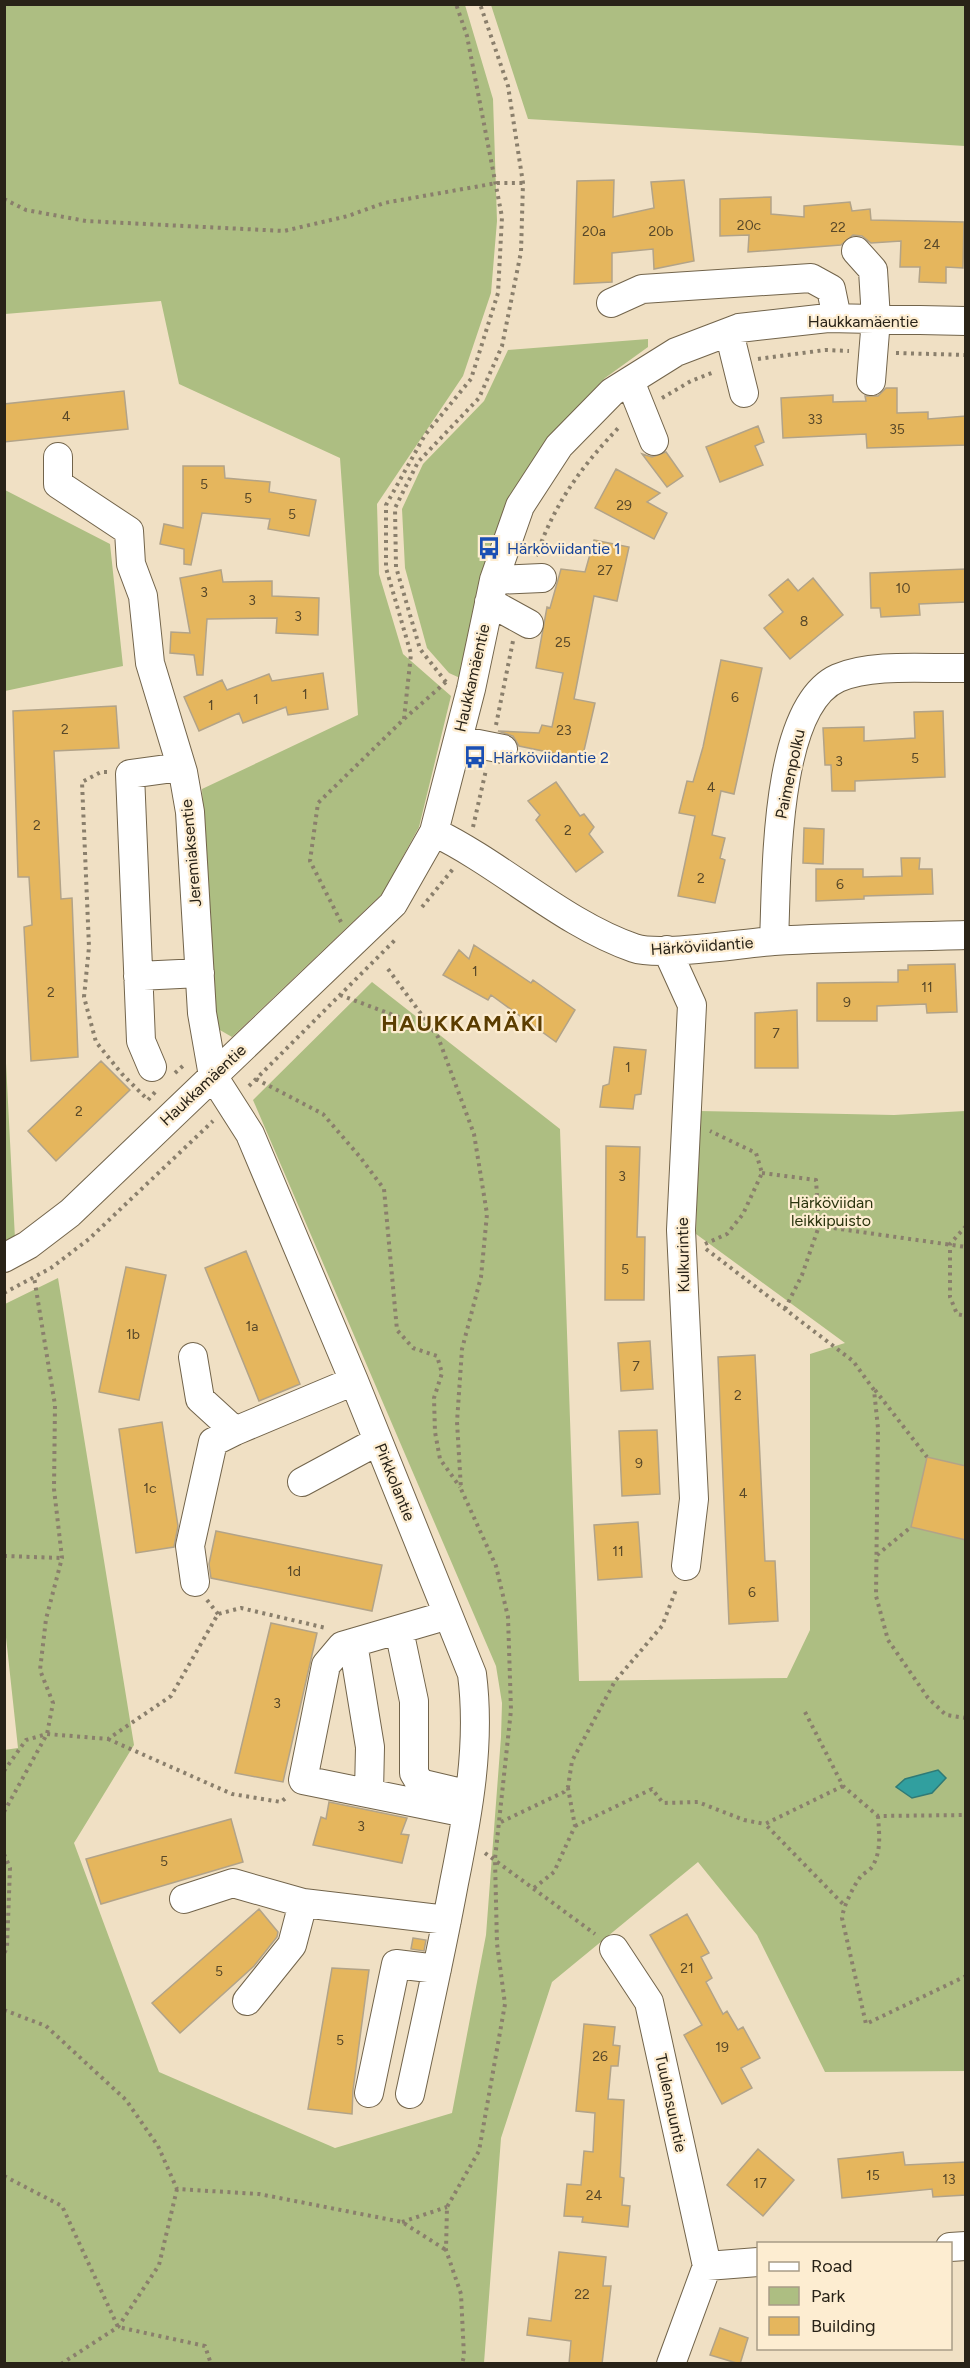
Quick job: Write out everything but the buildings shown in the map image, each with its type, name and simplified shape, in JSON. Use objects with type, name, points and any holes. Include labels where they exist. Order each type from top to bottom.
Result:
[{"type":"street","points":[[856,251],[873,270],[876,319],[871,381]]},
{"type":"street","points":[[611,303],[641,277],[765,270],[811,278],[831,289],[837,318]]},
{"type":"street","name":"Haukkamäentie","points":[[4,1258],[28,1245],[70,1213],[393,904],[434,832],[458,740],[492,591],[520,506],[559,446],[612,392],[676,352],[739,328],[837,318],[966,321]]},
{"type":"street","points":[[729,332],[744,393]]},
{"type":"street","points":[[630,381],[654,441]]},
{"type":"street","name":"Jeremiaksentie","points":[[58,457],[58,484],[129,531],[131,564],[143,596],[150,663],[181,767],[190,812],[202,1013],[213,1076]]},
{"type":"street","points":[[492,591],[535,578]]},
{"type":"street","points":[[492,591],[524,621]]},
{"type":"street","name":"Paimenpolku","points":[[774,941],[779,821],[795,732],[811,702],[836,678],[867,670],[966,668]]},
{"type":"street","points":[[458,740],[497,748]]},
{"type":"street","points":[[161,1077],[141,1041],[130,774],[181,767]]},
{"type":"street","name":"Härköviidantie","points":[[434,832],[465,847],[601,935],[637,950],[667,950],[774,941],[966,934]]},
{"type":"street","name":"Kulkurintie","points":[[667,950],[692,1005],[681,1230],[694,1499],[686,1566]]},
{"type":"street","points":[[138,976],[200,973]]},
{"type":"street","name":"Pirkkolantie","points":[[213,1076],[250,1134],[354,1381],[472,1674],[476,1707],[476,1744],[468,1804],[448,1915],[410,2094]]},
{"type":"street","points":[[193,1357],[200,1399],[235,1431]]},
{"type":"street","points":[[195,1582],[190,1546],[213,1442],[354,1381]]},
{"type":"street","points":[[302,1482],[378,1441]]},
{"type":"street","points":[[448,1615],[342,1646],[326,1665],[303,1780],[369,1793],[468,1804]]},
{"type":"street","points":[[399,1630],[414,1701],[414,1773],[420,1784],[468,1804]]},
{"type":"street","points":[[353,1643],[370,1747],[369,1793]]},
{"type":"street","points":[[184,1899],[233,1882],[303,1903],[448,1915]]},
{"type":"street","points":[[247,2001],[292,1945],[303,1903]]},
{"type":"street","name":"Tuulensuuntie","points":[[614,1949],[649,2002],[707,2266]]},
{"type":"street","points":[[369,2093],[396,1964],[437,1969]]},
{"type":"street","points":[[671,2364],[707,2266],[757,2262]]},
{"type":"path","points":[[404,719],[411,654],[386,568],[386,505],[425,435],[471,379],[498,293],[502,217],[467,36],[456,4]]},
{"type":"path","points":[[455,686],[446,682],[420,649],[396,567],[395,508],[418,462],[479,398],[502,346],[521,252],[523,183],[508,86],[480,4]]},
{"type":"path","points":[[4,199],[26,210],[86,221],[284,231],[348,216],[384,203],[497,183],[523,183]]},
{"type":"path","points":[[535,578],[549,521],[584,464],[629,417],[691,381],[737,364],[825,350],[966,355]]},
{"type":"path","points":[[472,832],[497,748],[524,621]]},
{"type":"path","points":[[341,922],[310,861],[318,804],[404,719],[446,682]]},
{"type":"path","points":[[130,774],[100,772],[82,782],[89,947],[84,997],[96,1042],[122,1074],[148,1100],[161,1077],[186,1063]]},
{"type":"path","points":[[388,969],[438,1037],[474,1134],[487,1214],[481,1276],[462,1349],[458,1422],[461,1489]]},
{"type":"path","points":[[340,996],[433,1030]]},
{"type":"path","points":[[256,1079],[323,1114],[384,1189],[397,1330],[413,1348],[437,1356],[442,1373],[434,1398],[436,1442],[440,1460],[461,1489],[496,1566],[508,1617],[511,1710],[495,1858],[497,1944],[505,2004],[479,2151],[447,2207],[446,2250],[461,2294],[464,2356],[462,2364]]},
{"type":"path","points":[[4,1293],[51,1268],[89,1239],[220,1114]]},
{"type":"path","points":[[686,1125],[720,1134],[756,1153],[762,1173],[743,1214],[727,1234],[701,1245],[853,1361],[927,1457]]},
{"type":"path","points":[[762,1173],[816,1180],[819,1226],[802,1275],[785,1309]]},
{"type":"path","points":[[819,1226],[966,1247]]},
{"type":"path","points":[[966,1226],[950,1244],[950,1297],[957,1314],[966,1316]]},
{"type":"path","points":[[4,1812],[47,1734],[53,1703],[40,1670],[46,1619],[62,1558],[54,1489],[55,1405],[34,1277]]},
{"type":"path","points":[[874,1390],[878,1428],[876,1596],[888,1640],[928,1698],[946,1715],[966,1718]]},
{"type":"path","points":[[877,1555],[910,1527]]},
{"type":"path","points":[[4,1557],[62,1558]]},
{"type":"path","points":[[534,1888],[554,1872],[575,1827],[568,1787],[572,1761],[615,1681],[662,1626],[686,1566]]},
{"type":"path","points":[[108,1739],[171,1696],[218,1614],[242,1608],[325,1628],[353,1643]]},
{"type":"path","points":[[805,1712],[843,1786],[878,1816],[966,1815]]},
{"type":"path","points":[[4,1770],[26,1740],[47,1734],[108,1739],[232,1794],[281,1802],[303,1780]]},
{"type":"path","points":[[765,1824],[843,1786]]},
{"type":"path","points":[[500,1822],[564,1792],[568,1787]]},
{"type":"path","points":[[575,1827],[652,1789],[663,1803],[698,1802],[744,1820],[765,1824],[843,1904]]},
{"type":"path","points":[[878,1816],[880,1845],[872,1868],[860,1878],[852,1895],[843,1904],[842,1918],[867,2024],[966,1976]]},
{"type":"path","points":[[4,1854],[10,1868],[8,1947],[4,1954]]},
{"type":"path","points":[[495,1858],[614,1949]]},
{"type":"path","points":[[4,2010],[46,2026],[126,2100],[159,2146],[177,2189],[159,2265],[118,2328],[61,2364]]},
{"type":"path","points":[[4,2176],[62,2206],[118,2328]]},
{"type":"path","points":[[177,2189],[259,2194],[402,2222],[446,2250]]},
{"type":"path","points":[[402,2222],[447,2207]]},
{"type":"path","points":[[118,2328],[205,2346],[211,2364]]},
{"type":"green space","points":[[5,5],[465,5],[493,99],[497,221],[491,293],[463,376],[377,504],[379,574],[403,654],[451,696],[419,827],[383,893],[232,1037],[213,1026],[202,789],[358,715],[340,458],[179,384],[161,301],[5,314]]},
{"type":"green space","points":[[491,5],[965,5],[965,146],[528,119]]},
{"type":"green space","points":[[648,339],[648,347],[605,378],[550,436],[460,678],[449,673],[427,648],[405,568],[402,509],[423,464],[484,401],[508,350]]},
{"type":"green space","points":[[5,490],[110,544],[123,666],[5,691]]},
{"type":"green space","name":"Härköviidan leikkipuisto","points":[[372,982],[560,1129],[579,1681],[787,1678],[810,1630],[810,1354],[845,1343],[696,1234],[699,1111],[894,1115],[965,1111],[965,2071],[825,2072],[757,1935],[698,1862],[552,1982],[501,2138],[484,2363],[5,2364],[4,1750],[18,1748],[4,1619],[5,1304],[58,1278],[134,1745],[74,1843],[159,2072],[335,2148],[452,2113],[486,1935],[501,1737],[502,1703],[496,1666],[253,1100]]},
{"type":"green space","points":[[4,1024],[15,1239],[4,1244]]},
{"type":"water","points":[[938,1770],[946,1778],[932,1793],[912,1798],[896,1787],[905,1779]]},
{"type":"place","name":"Härköviidantie 1","points":[[489,548]]},
{"type":"place","name":"Härköviidantie 2","points":[[475,757]]},
{"type":"district","name":"HAUKKAMÄKI","points":[[463,1023]]}]
